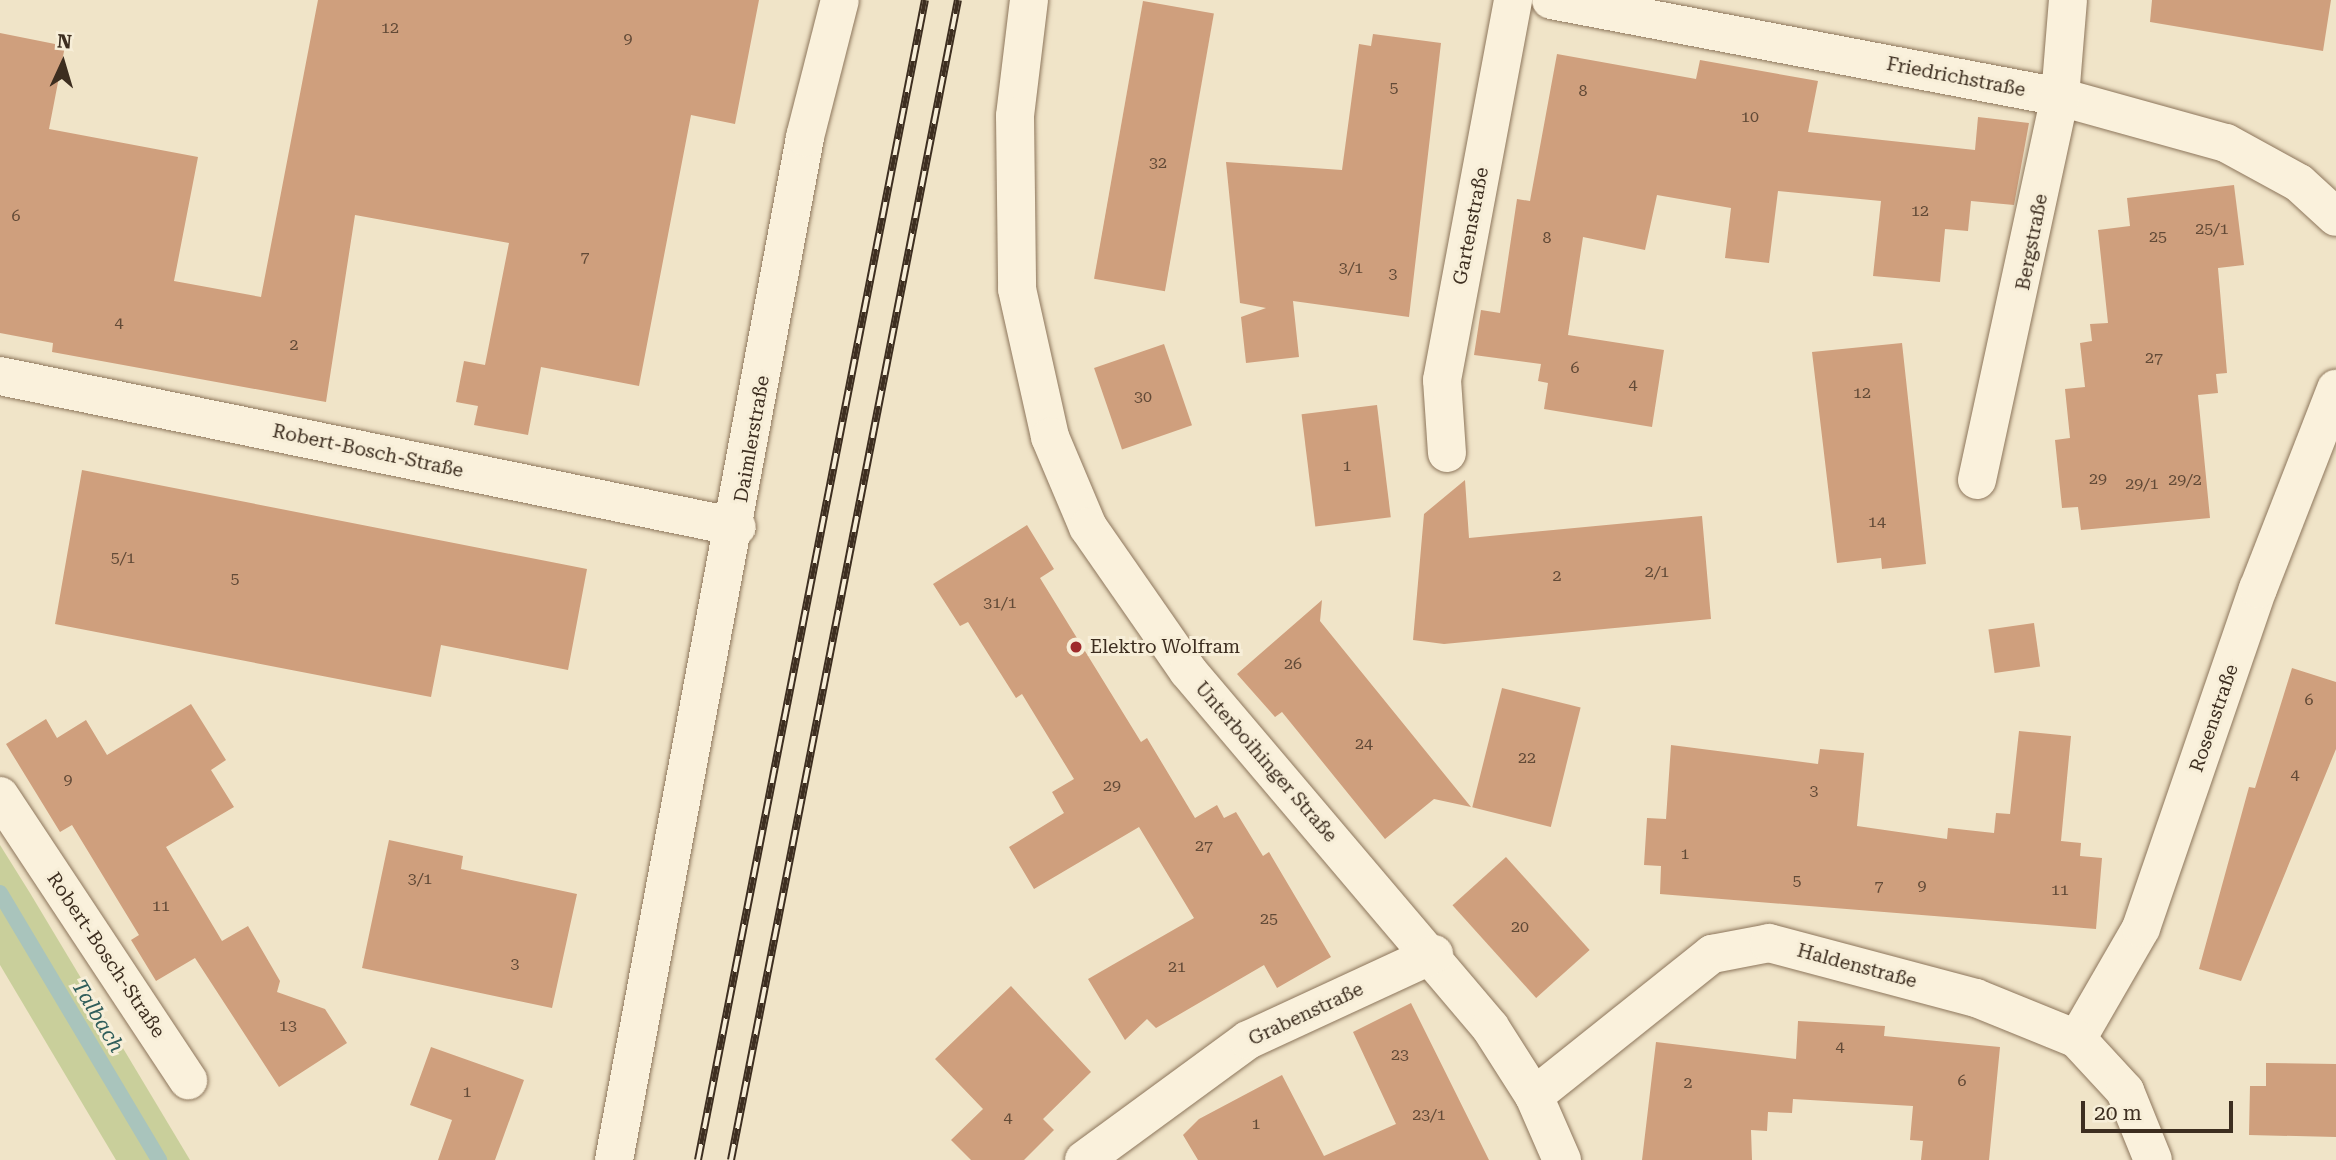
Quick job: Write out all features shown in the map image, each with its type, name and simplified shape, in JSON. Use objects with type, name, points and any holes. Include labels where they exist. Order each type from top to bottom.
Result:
[{"type":"street","name":"Daimlerstraße","points":[[614,1160],[737,527],[805,137],[840,0]]},
{"type":"street","name":"Unterboihinger Straße","points":[[1029,0],[1015,116],[1017,289],[1050,437],[1077,501],[1188,671],[1434,954],[1534,1096],[1562,1160]]},
{"type":"street","name":"Gartenstraße","points":[[1447,453],[1441,380],[1513,0]]},
{"type":"street","name":"Friedrichstraße","points":[[1551,0],[2060,97],[2226,143],[2299,183],[2336,217]]},
{"type":"street","name":"Bergstraße","points":[[1977,480],[2060,97],[2068,0]]},
{"type":"street","name":"Robert-Bosch-Straße","points":[[0,376],[737,527]]},
{"type":"street","name":"Rosenstraße","points":[[2077,1039],[2141,928],[2258,589],[2336,389]]},
{"type":"street","name":"Robert-Bosch-Straße","points":[[0,796],[188,1080]]},
{"type":"street","name":"Haldenstraße","points":[[1534,1096],[1712,954],[1769,943],[1976,998],[2077,1039],[2125,1091],[2153,1160]]},
{"type":"street","name":"Grabenstraße","points":[[1084,1160],[1248,1040],[1434,954]]},
{"type":"green space","points":[[0,845],[190,1160],[116,1160],[0,965]]},
{"type":"building","points":[[318,0],[759,0],[735,124],[691,115],[639,386],[541,367],[528,435],[474,425],[478,406],[456,402],[464,361],[485,365],[509,243],[355,215],[326,402],[52,352],[53,343],[0,333],[0,33],[65,46],[49,129],[198,157],[174,281],[261,297]]},
{"type":"building","points":[[2152,0],[2331,0],[2323,51],[2150,22]]},
{"type":"building","points":[[1143,1],[1214,14],[1165,291],[1094,279]]},
{"type":"building","points":[[1373,34],[1441,43],[1409,317],[1293,301],[1299,357],[1246,363],[1241,317],[1266,308],[1240,303],[1226,162],[1342,170],[1359,44],[1371,46]]},
{"type":"building","points":[[1557,54],[1696,79],[1700,60],[1818,81],[1808,132],[1975,150],[1978,117],[2029,123],[2014,205],[1971,201],[1968,231],[1945,229],[1940,282],[1873,276],[1881,201],[1778,191],[1769,263],[1725,258],[1731,208],[1657,195],[1645,250],[1583,237],[1568,335],[1664,350],[1652,427],[1544,409],[1548,383],[1538,381],[1541,364],[1474,355],[1481,310],[1500,313],[1517,199],[1530,201]]},
{"type":"building","points":[[2234,185],[2244,265],[2218,268],[2227,373],[2216,374],[2218,393],[2198,395],[2210,518],[2081,530],[2078,507],[2062,508],[2055,440],[2070,438],[2065,389],[2085,387],[2080,343],[2092,341],[2090,324],[2108,323],[2098,230],[2130,226],[2127,198]]},
{"type":"building","points":[[1902,343],[1926,564],[1882,569],[1881,558],[1837,563],[1812,352]]},
{"type":"building","points":[[1164,344],[1192,425],[1122,449],[1094,368]]},
{"type":"building","points":[[1377,405],[1391,517],[1315,526],[1302,414]]},
{"type":"building","points":[[82,470],[587,569],[568,670],[441,645],[431,697],[55,624]]},
{"type":"building","points":[[1465,480],[1469,538],[1702,516],[1711,619],[1444,644],[1413,640],[1424,514]]},
{"type":"building","points":[[1027,525],[1054,569],[1040,578],[1141,742],[1147,738],[1195,818],[1217,805],[1224,818],[1236,812],[1263,856],[1269,852],[1331,957],[1277,988],[1264,965],[1156,1028],[1147,1019],[1125,1040],[1088,979],[1194,918],[1139,827],[1034,889],[1009,847],[1064,813],[1052,792],[1074,779],[1022,694],[1016,698],[968,622],[960,626],[933,584]]},
{"type":"building","points":[[1322,600],[1320,621],[1471,807],[1434,799],[1385,839],[1282,712],[1275,717],[1237,674]]},
{"type":"building","points":[[2034,623],[2040,667],[1995,673],[1988,629]]},
{"type":"building","points":[[2292,668],[2336,682],[2336,749],[2241,981],[2199,969],[2249,787],[2255,788]]},
{"type":"building","points":[[1502,688],[1581,708],[1551,827],[1472,807]]},
{"type":"building","points":[[191,704],[226,760],[211,770],[234,807],[166,847],[222,941],[248,926],[280,981],[277,992],[325,1009],[347,1043],[279,1087],[195,958],[156,981],[131,940],[139,935],[72,825],[60,832],[6,744],[46,719],[57,738],[86,720],[107,755]]},
{"type":"building","points":[[2019,731],[2071,736],[2061,841],[2081,843],[2080,856],[2102,858],[2096,929],[1660,894],[1661,866],[1644,865],[1647,818],[1666,819],[1671,745],[1818,764],[1820,749],[1864,753],[1857,826],[1947,839],[1948,828],[1994,833],[1996,813],[2010,814]]},
{"type":"building","points":[[389,840],[463,856],[461,869],[577,894],[552,1008],[362,968]]},
{"type":"building","points":[[1506,857],[1590,950],[1536,998],[1452,905]]},
{"type":"building","points":[[1011,986],[1091,1072],[1043,1119],[1054,1130],[1024,1160],[971,1160],[951,1140],[983,1109],[935,1059]]},
{"type":"building","points":[[1411,1003],[1489,1160],[1198,1160],[1183,1135],[1199,1119],[1282,1075],[1324,1156],[1396,1124],[1353,1032]]},
{"type":"building","points":[[1798,1021],[1885,1026],[1884,1036],[2000,1047],[1989,1160],[1921,1160],[1923,1141],[1910,1140],[1913,1106],[1793,1099],[1792,1113],[1768,1112],[1767,1131],[1751,1130],[1752,1160],[1642,1160],[1656,1042],[1796,1059]]},
{"type":"building","points":[[431,1047],[524,1080],[495,1160],[438,1160],[452,1120],[410,1105]]},
{"type":"building","points":[[2266,1063],[2336,1064],[2336,1137],[2249,1135],[2250,1086],[2266,1086]]},
{"type":"waterway","name":"Talbach","points":[[0,893],[159,1160]]},
{"type":"railway","points":[[698,1160],[925,0]]},
{"type":"railway","points":[[731,1160],[958,0]]},
{"type":"place","name":"Elektro Wolfram","points":[[1076,647]]}]
